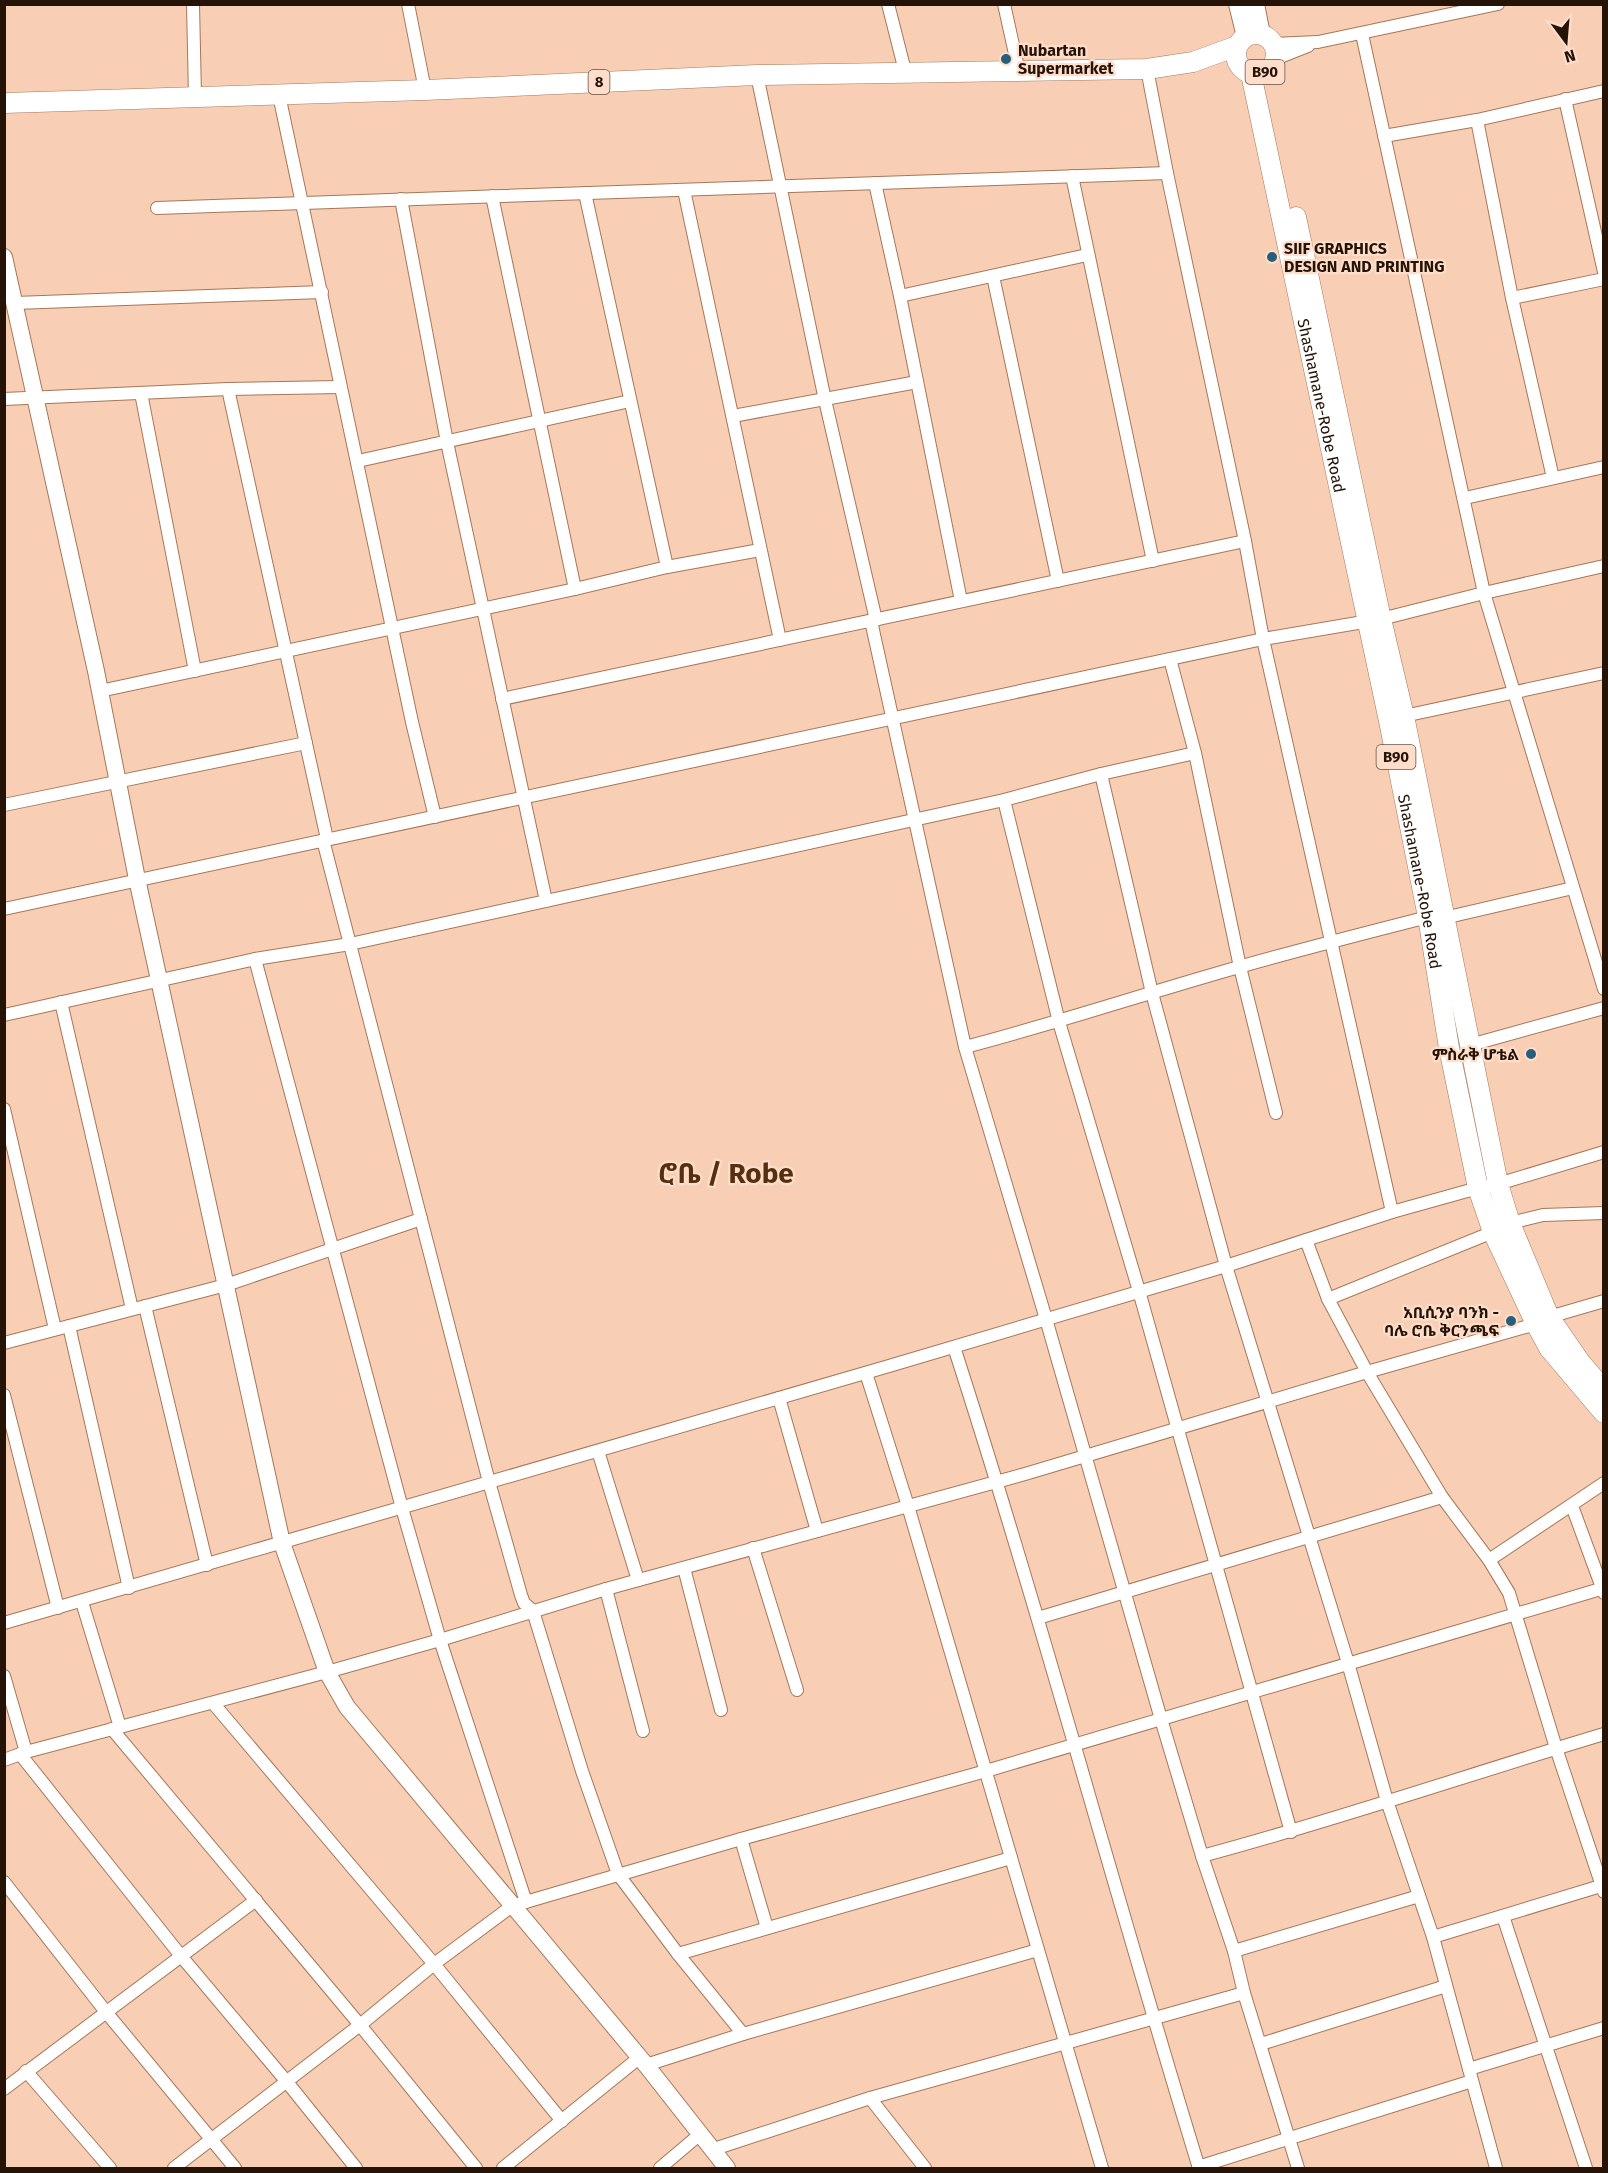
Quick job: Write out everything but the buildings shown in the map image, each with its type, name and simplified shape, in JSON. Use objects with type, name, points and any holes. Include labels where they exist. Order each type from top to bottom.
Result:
[{"type":"main road","points":[[1238,4],[1256,54]]},
{"type":"main road","points":[[1255,4],[1256,54]]},
{"type":"main road","name":"8","points":[[4,103],[425,90],[757,75],[1147,69],[1256,54]]},
{"type":"main road","name":"Shashamane-Robe Road","points":[[1256,54],[1436,917],[1470,1045],[1498,1184],[1502,1228]]},
{"type":"main road","name":"Shashamane-Robe Road","points":[[1374,620],[1404,716],[1436,917],[1449,1048],[1478,1188],[1502,1228],[1543,1320],[1549,1348],[1604,1413]]},
{"type":"main road","name":"Shashamane-Robe Road","points":[[1543,1320],[1604,1390]]},
{"type":"street","points":[[193,4],[195,97]]},
{"type":"street","points":[[408,4],[425,90]]},
{"type":"street","points":[[888,4],[905,71]]},
{"type":"street","points":[[1004,4],[1019,72]]},
{"type":"street","points":[[1256,54],[1362,34],[1498,4]]},
{"type":"street","points":[[1362,34],[1484,593],[1604,989]]},
{"type":"street","points":[[1147,69],[1245,541],[1263,639],[1392,1212]]},
{"type":"street","points":[[757,75],[892,719],[965,1047],[1161,1719],[1202,1856],[1234,1951],[1244,1993],[1298,2169]]},
{"type":"street","points":[[1384,136],[1477,120],[1604,91]]},
{"type":"street","points":[[279,94],[412,722],[435,817]]},
{"type":"street","points":[[1566,99],[1604,272]]},
{"type":"street","points":[[1477,120],[1512,298],[1553,478]]},
{"type":"street","points":[[157,207],[1167,172]]},
{"type":"street","points":[[1072,176],[1153,561]]},
{"type":"street","points":[[875,183],[961,602]]},
{"type":"street","points":[[684,190],[780,640]]},
{"type":"street","points":[[585,193],[667,567]]},
{"type":"street","points":[[492,196],[575,589]]},
{"type":"street","points":[[401,200],[447,442],[546,901]]},
{"type":"street","points":[[900,296],[1087,255]]},
{"type":"street","points":[[4,257],[100,691],[137,879],[282,1543],[327,1672],[347,1707],[519,1904],[727,2169]]},
{"type":"street","points":[[993,276],[1058,581]]},
{"type":"street","points":[[1512,298],[1604,279]]},
{"type":"street","points":[[15,303],[322,292]]},
{"type":"street","points":[[733,416],[917,382]]},
{"type":"street","points":[[4,399],[228,389],[340,387]]},
{"type":"street","points":[[228,389],[287,651],[325,840],[350,944],[489,1482],[521,1595],[524,1603],[533,1611],[582,1770],[618,1874],[678,1954],[743,2034]]},
{"type":"street","points":[[141,393],[195,671]]},
{"type":"street","points":[[358,461],[539,423],[630,401]]},
{"type":"street","points":[[1465,498],[1604,468]]},
{"type":"street","points":[[501,699],[1245,541]]},
{"type":"street","points":[[100,691],[575,589],[667,567],[760,550]]},
{"type":"street","points":[[4,909],[1263,639],[1374,620],[1604,566]]},
{"type":"street","points":[[1170,659],[1195,753],[1240,967],[1276,1113]]},
{"type":"street","points":[[1404,716],[1604,673]]},
{"type":"street","points":[[4,805],[306,743]]},
{"type":"street","points":[[4,1015],[255,959],[350,944],[546,901],[1004,800],[1101,774],[1195,753]]},
{"type":"street","points":[[1101,774],[1152,993],[1226,1266],[1348,1664],[1387,1801],[1433,1937],[1496,2169]]},
{"type":"street","points":[[1004,800],[1059,1022],[1139,1291],[1291,1832]]},
{"type":"street","points":[[965,1047],[1059,1022],[1240,967],[1332,942],[1573,888]]},
{"type":"street","points":[[255,959],[402,1508],[519,1904]]},
{"type":"street","points":[[61,1002],[138,1308],[207,1565]]},
{"type":"street","points":[[1470,1045],[1604,1008]]},
{"type":"street","points":[[4,1109],[56,1329]]},
{"type":"street","points":[[4,1623],[866,1373],[1226,1266],[1392,1212],[1498,1184],[1604,1152]]},
{"type":"street","points":[[1329,1299],[1502,1228],[1544,1215],[1604,1213]]},
{"type":"street","points":[[4,1343],[226,1285],[421,1219]]},
{"type":"street","points":[[1306,1240],[1329,1299],[1367,1372],[1442,1497],[1489,1560],[1509,1593],[1556,1748],[1603,1888],[1433,1937]]},
{"type":"street","points":[[4,1760],[327,1672],[606,1589],[1086,1456],[1604,1301]]},
{"type":"street","points":[[69,1326],[129,1588]]},
{"type":"street","points":[[954,1347],[998,1481],[1153,2018],[1199,2168],[1289,2140],[1546,2046],[1604,2028]]},
{"type":"street","points":[[866,1373],[908,1506],[1102,2169]]},
{"type":"street","points":[[4,1395],[58,1608]]},
{"type":"street","points":[[779,1398],[817,1531]]},
{"type":"street","points":[[598,1451],[638,1580]]},
{"type":"street","points":[[1489,1560],[1604,1484]]},
{"type":"street","points":[[1038,1618],[1442,1497]]},
{"type":"street","points":[[174,2169],[360,2025],[434,1964],[519,1904],[986,1771],[1514,1614],[1603,1590],[1572,1506]]},
{"type":"street","points":[[753,1548],[797,1690]]},
{"type":"street","points":[[684,1568],[721,1710]]},
{"type":"street","points":[[606,1589],[643,1731]]},
{"type":"street","points":[[82,1602],[116,1728],[476,2169]]},
{"type":"street","points":[[4,1676],[23,1753],[181,1956],[287,2082],[356,2169]]},
{"type":"street","points":[[213,1702],[434,1964],[562,2121]]},
{"type":"street","points":[[1202,1856],[1291,1832],[1604,1734]]},
{"type":"street","points":[[741,1839],[767,1928]]},
{"type":"street","points":[[678,1954],[1011,1858]]},
{"type":"street","points":[[4,1882],[106,2012],[235,2169]]},
{"type":"street","points":[[1234,1951],[1419,1896]]},
{"type":"street","points":[[4,2089],[256,1900]]},
{"type":"street","points":[[1503,1916],[1586,2169]]},
{"type":"street","points":[[503,2169],[562,2121],[643,2061],[1038,1950]]},
{"type":"street","points":[[1261,2044],[1446,1986]]},
{"type":"street","points":[[711,2150],[870,2098],[1244,1993]]},
{"type":"street","points":[[26,2071],[110,2169]]},
{"type":"street","points":[[870,2098],[925,2169]]},
{"type":"street","points":[[660,2169],[699,2135]]},
{"type":"place","name":"Nubartan Supermarket","points":[[1006,59]]},
{"type":"place","name":"SIIF GRAPHICS DESIGN AND PRINTING","points":[[1272,257]]},
{"type":"place","name":"ምስራቅ ሆቴል","points":[[1531,1054]]},
{"type":"place","name":"አቢሲንያ ባንክ - ባሌ ሮቤ ቅርንጫፍ","points":[[1511,1321]]},
{"type":"district","name":"ሮቤ / Robe","points":[[726,1173]]}]
